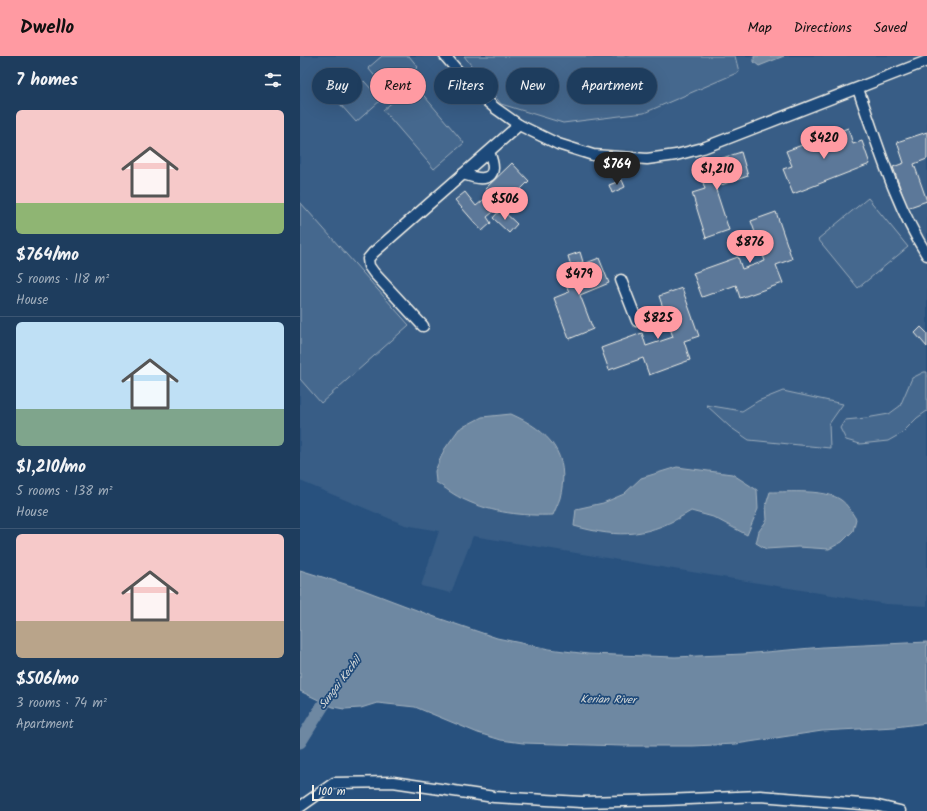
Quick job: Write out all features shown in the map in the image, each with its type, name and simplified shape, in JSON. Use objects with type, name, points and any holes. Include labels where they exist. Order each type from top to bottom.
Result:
[{"type":"street","points":[[445,56],[475,91],[495,108],[519,125],[558,144],[593,155],[647,159],[676,155],[703,148],[927,61]]},
{"type":"street","points":[[858,89],[896,193],[913,232],[927,255]]},
{"type":"street","points":[[423,326],[374,273],[369,266],[368,259],[519,125]]},
{"type":"street","points":[[463,174],[477,179],[484,179],[488,176],[492,172],[493,167],[489,152]]},
{"type":"street","points":[[621,280],[637,321]]},
{"type":"street","points":[[300,807],[334,783],[393,782],[494,797],[581,802],[760,796],[874,805],[900,811]]},
{"type":"shaded area","points":[[300,56],[927,56],[927,606],[886,604],[473,536],[451,593],[421,586],[439,531],[405,525],[300,481]]},
{"type":"shaded area","points":[[382,56],[409,56],[418,67],[370,68],[370,70],[368,68]]},
{"type":"shaded area","points":[[464,56],[735,56],[739,72],[644,113],[563,123],[501,104],[498,100],[498,68],[473,68]]},
{"type":"shaded area","points":[[364,81],[370,88],[370,104],[376,104],[356,122],[340,104],[362,104],[362,83]]},
{"type":"shaded area","points":[[426,98],[464,143],[434,169],[383,110],[390,104],[426,104]]},
{"type":"shaded area","points":[[868,198],[908,247],[858,288],[818,239]]},
{"type":"shaded area","points":[[300,202],[409,325],[321,403],[300,379]]},
{"type":"shaded area","points":[[927,372],[927,411],[917,418],[902,433],[888,441],[860,444],[846,440],[840,428],[845,420],[889,414],[900,406],[912,378]]},
{"type":"shaded area","points":[[783,391],[843,404],[829,424],[830,448],[749,440],[730,427],[706,405],[742,411],[758,401]]},
{"type":"water","points":[[754,56],[784,56],[759,66],[754,62]]},
{"type":"water","points":[[511,414],[536,428],[546,436],[554,446],[559,457],[563,482],[560,498],[553,515],[508,513],[486,508],[461,498],[436,482],[435,471],[444,450],[459,429],[482,417]]},
{"type":"water","points":[[677,467],[732,474],[757,490],[758,509],[747,535],[713,517],[691,511],[662,526],[648,531],[634,533],[606,533],[574,526],[576,509],[603,503],[624,494],[641,478]]},
{"type":"water","points":[[770,492],[807,492],[834,496],[845,504],[856,519],[853,531],[842,542],[829,549],[798,547],[766,549],[756,543],[759,531],[767,520],[766,505]]},
{"type":"water","name":"Kerian River","points":[[300,570],[361,589],[435,617],[497,638],[549,649],[588,654],[675,657],[927,642],[927,723],[895,727],[822,731],[736,744],[693,746],[622,746],[523,743],[501,740],[478,733],[415,707],[377,703],[361,708],[344,709],[333,707],[300,691]]},
{"type":"building","points":[[848,128],[853,144],[862,141],[870,164],[793,194],[783,169],[792,166],[786,151]]},
{"type":"building","points":[[927,132],[927,159],[914,164],[927,201],[907,208],[893,167],[904,163],[897,142]]},
{"type":"building","points":[[741,152],[748,176],[715,187],[729,230],[706,238],[692,193],[705,189],[698,166]]},
{"type":"building","points":[[512,163],[529,181],[508,202],[502,196],[496,202],[485,189]]},
{"type":"building","points":[[622,180],[625,187],[612,193],[609,185]]},
{"type":"building","points":[[465,192],[476,206],[488,196],[498,208],[487,217],[491,223],[482,231],[455,200]]},
{"type":"building","points":[[501,209],[517,224],[509,233],[493,218]]},
{"type":"building","points":[[776,212],[792,259],[776,265],[783,283],[740,298],[736,285],[702,297],[693,273],[738,257],[742,269],[765,261],[751,221]]},
{"type":"building","points":[[580,252],[583,262],[571,266],[568,256]]},
{"type":"building","points":[[599,258],[609,283],[580,295],[593,329],[569,339],[554,298],[569,292],[561,273]]},
{"type":"building","points":[[682,288],[699,336],[684,341],[690,360],[649,375],[643,358],[609,370],[601,348],[642,333],[646,346],[673,337],[659,296]]},
{"type":"building","points":[[921,327],[927,333],[927,347],[915,333]]},
{"type":"waterway","name":"Sungai Kechil","points":[[300,742],[335,689]]}]
